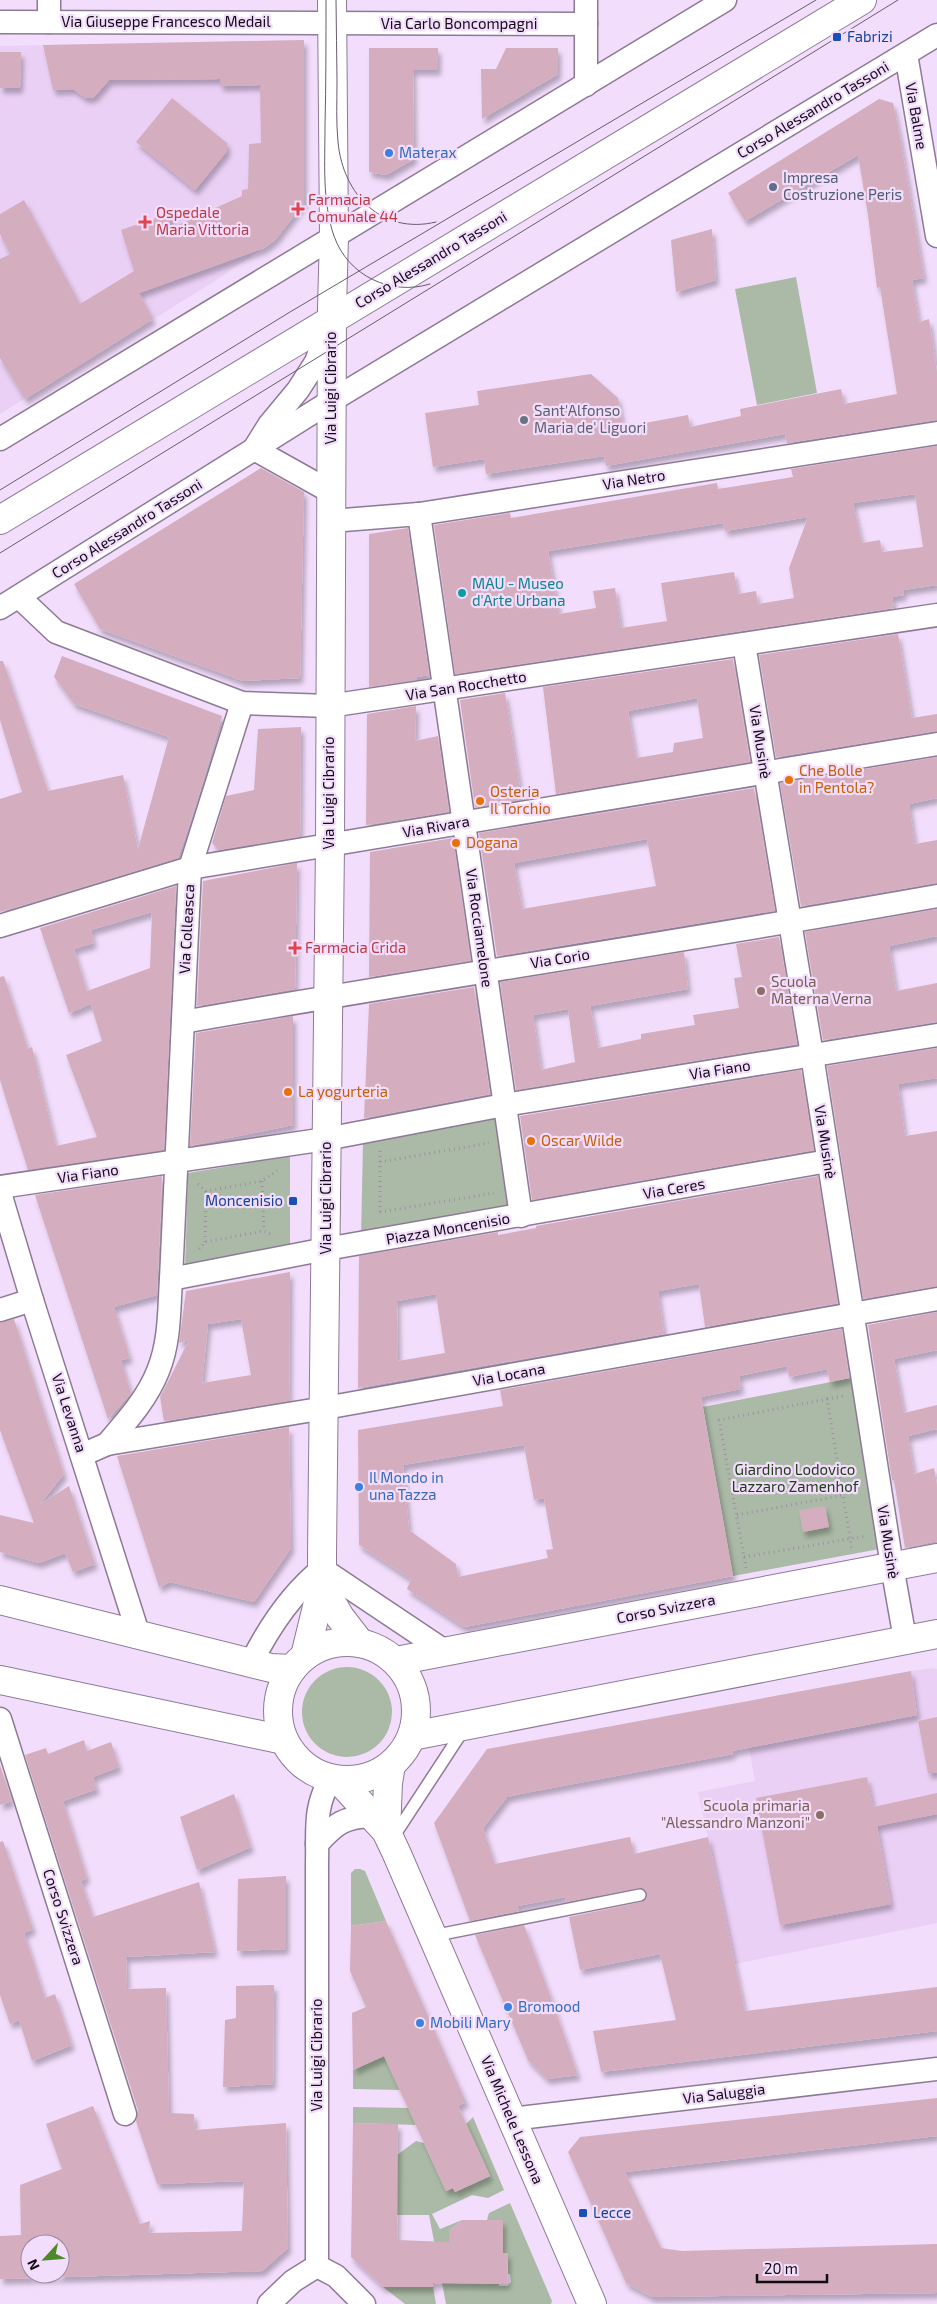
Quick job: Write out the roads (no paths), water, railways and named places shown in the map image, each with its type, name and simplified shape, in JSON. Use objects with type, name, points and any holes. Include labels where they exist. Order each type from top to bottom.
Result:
[{"type":"street","points":[[586,0],[586,85]]},
{"type":"street","points":[[0,439],[725,0]]},
{"type":"street","name":"Corso Alessandro Tassoni","points":[[0,520],[862,0]]},
{"type":"street","name":"Via Giuseppe Francesco Medail","points":[[0,22],[49,11],[332,12]]},
{"type":"street","name":"Via Carlo Boncompagni","points":[[332,12],[586,24]]},
{"type":"street","name":"Via Luigi Cibrario","points":[[298,1663],[322,1577],[330,844],[331,401],[334,236],[332,12]]},
{"type":"street","name":"Corso Alessandro Tassoni","points":[[9,602],[331,401],[937,35]]},
{"type":"street","name":"Via Balme","points":[[906,54],[937,236]]},
{"type":"street","points":[[331,492],[254,449],[269,426],[298,390],[316,362],[332,319]]},
{"type":"street","name":"Via Netro","points":[[331,521],[419,514],[937,433]]},
{"type":"street","name":"Via Rocciamelone","points":[[419,514],[504,1105]]},
{"type":"street","name":"Via San Rocchetto","points":[[9,602],[56,632],[242,703],[329,706],[937,615]]},
{"type":"street","name":"Via Musinè","points":[[744,644],[812,1055],[850,1313],[905,1639]]},
{"type":"street","name":"Via Colleasca","points":[[176,1167],[190,868],[242,703]]},
{"type":"street","name":"Via Rivara","points":[[0,926],[190,868],[937,744]]},
{"type":"street","name":"Via Corio","points":[[183,1022],[327,996],[790,922],[937,896]]},
{"type":"street","name":"Via Fiano","points":[[504,1105],[937,1034]]},
{"type":"street","points":[[107,1444],[132,1416],[159,1370],[168,1329],[176,1167],[504,1105]]},
{"type":"street","name":"Piazza Moncenisio","points":[[171,1279],[326,1249],[521,1216],[504,1105]]},
{"type":"street","name":"Via Ceres","points":[[521,1216],[828,1162]]},
{"type":"street","name":"Via Fiano","points":[[0,1186],[176,1167]]},
{"type":"street","name":"Via Levanna","points":[[0,1193],[138,1633]]},
{"type":"street","name":"Via Locana","points":[[82,1455],[107,1444],[324,1408],[937,1299]]},
{"type":"street","points":[[0,1310],[32,1300]]},
{"type":"street","name":"Corso Svizzera","points":[[396,1661],[937,1558]]},
{"type":"street","points":[[322,1577],[340,1616],[360,1643]]},
{"type":"street","points":[[322,1577],[446,1652]]},
{"type":"street","points":[[251,1663],[258,1648],[302,1584],[322,1577]]},
{"type":"street","points":[[0,1600],[272,1668],[298,1663]]},
{"type":"street","points":[[412,1736],[937,1634]]},
{"type":"street","points":[[340,1642],[360,1643],[380,1650],[396,1661],[408,1678],[415,1696],[417,1716],[412,1736],[404,1752],[392,1765],[375,1775],[358,1780],[335,1780],[316,1774],[303,1765],[284,1740],[279,1722],[278,1704],[283,1686],[298,1663],[321,1647],[340,1642]]},
{"type":"street","points":[[0,1680],[284,1740]]},
{"type":"street","name":"Corso Svizzera","points":[[0,1719],[125,2114]]},
{"type":"street","name":"Via Michele Lessona","points":[[383,1829],[392,1765]]},
{"type":"street","name":"Via Luigi Cibrario","points":[[317,2266],[318,1809],[322,1795],[335,1780]]},
{"type":"street","name":"Via Michele Lessona","points":[[335,1780],[383,1829],[432,1936],[592,2304]]},
{"type":"street","points":[[317,1844],[343,1820],[383,1829]]},
{"type":"street","name":"Via Saluggia","points":[[511,2119],[937,2069]]},
{"type":"street","points":[[269,2304],[293,2281],[317,2266],[336,2276],[364,2304]]},
{"type":"lane","points":[[383,1829],[467,1726]]},
{"type":"lane","points":[[432,1936],[640,1895]]},
{"type":"tram line","points":[[326,0],[325,182],[330,223],[334,236],[349,262],[373,280],[386,285],[401,287],[430,284]]},
{"type":"tram line","points":[[336,0],[337,134],[341,161],[348,179],[357,194],[369,207],[383,216],[399,222],[416,224],[436,222]]},
{"type":"tram line","points":[[0,490],[290,312],[816,0]]},
{"type":"tram line","points":[[0,553],[898,0]]},
{"type":"place","name":"Fabrizi","points":[[837,37]]},
{"type":"place","name":"Materax","points":[[389,153]]},
{"type":"place","name":"Impresa Costruzione Peris","points":[[773,187]]},
{"type":"place","name":"Farmacia Comunale 44","points":[[298,209]]},
{"type":"place","name":"Ospedale Maria Vittoria","points":[[145,222]]},
{"type":"place","name":"Sant'Alfonso Maria de' Liguori","points":[[524,420]]},
{"type":"place","name":"MAU - Museo d'Arte Urbana","points":[[462,593]]},
{"type":"place","name":"Che Bolle in Pentola?","points":[[789,780]]},
{"type":"place","name":"Osteria Il Torchio","points":[[480,801]]},
{"type":"place","name":"Dogana","points":[[456,843]]},
{"type":"place","name":"Farmacia Crida","points":[[295,948]]},
{"type":"place","name":"Scuola Materna Verna","points":[[761,991]]},
{"type":"place","name":"La yogurteria","points":[[288,1092]]},
{"type":"place","name":"Oscar Wilde","points":[[531,1141]]},
{"type":"place","name":"Moncenisio","points":[[293,1201]]},
{"type":"place","name":"Il Mondo in una Tazza","points":[[359,1487]]},
{"type":"place","name":"Scuola primaria \"Alessandro Manzoni\"","points":[[820,1815]]},
{"type":"place","name":"Bromood","points":[[508,2007]]},
{"type":"place","name":"Mobili Mary","points":[[420,2023]]},
{"type":"place","name":"Lecce","points":[[583,2213]]},
{"type":"park label","name":"Giardino Lodovico Lazzaro Zamenhof","points":[[795,1478]]}]
